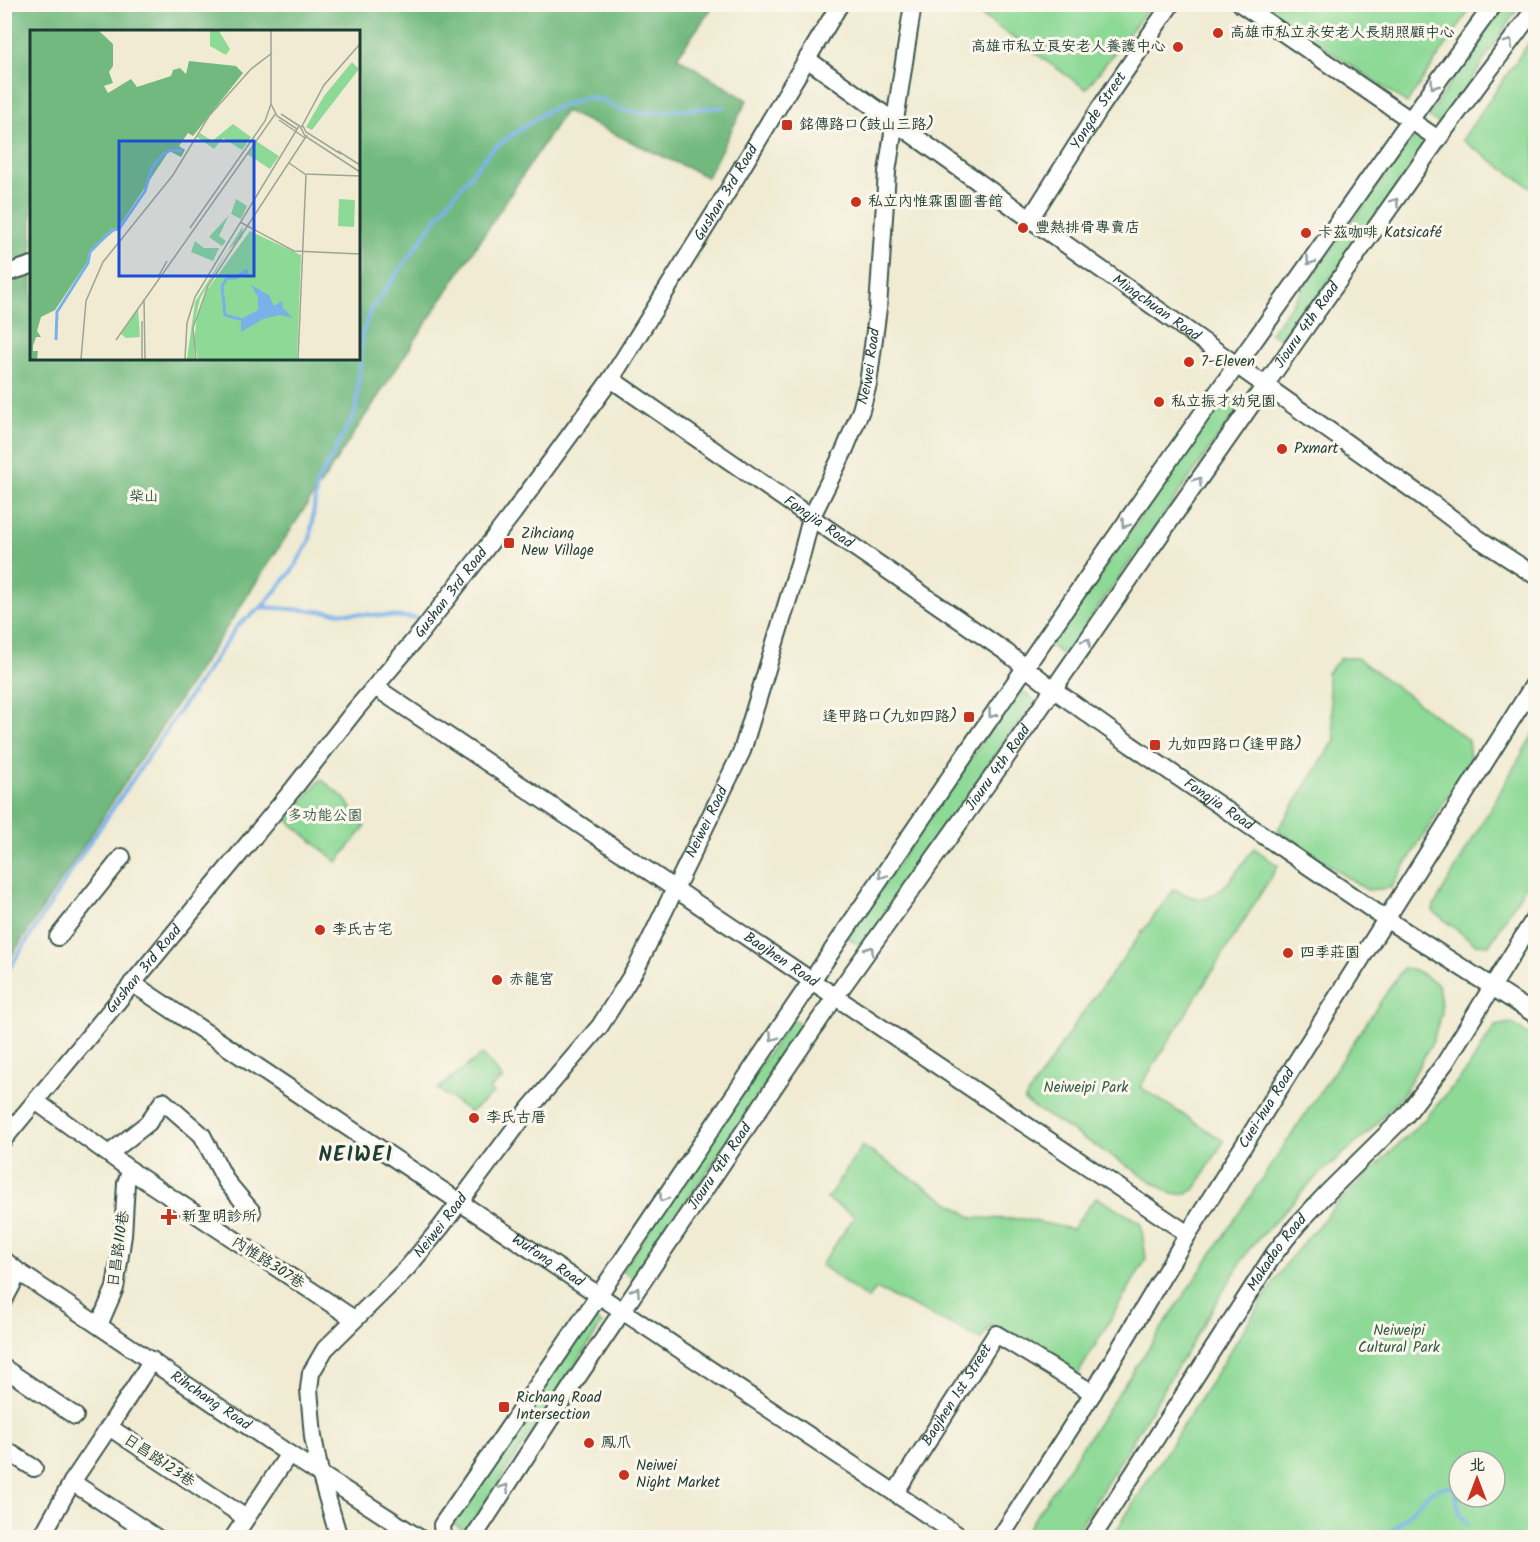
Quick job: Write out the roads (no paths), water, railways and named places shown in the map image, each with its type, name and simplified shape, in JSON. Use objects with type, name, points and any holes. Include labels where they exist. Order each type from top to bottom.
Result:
[{"type":"street","name":"Gushan 3rd Road","points":[[4,1139],[37,1102],[423,630],[611,379],[717,209],[840,4]]},
{"type":"street","name":"Neiwei Road","points":[[339,1538],[320,1473],[313,1437],[310,1405],[311,1373],[325,1349],[408,1267],[530,1108],[600,1026],[637,968],[742,751],[811,518],[845,449],[861,410],[868,384],[878,308],[882,226],[894,121],[913,4]]},
{"type":"street","name":"Yongde Street","points":[[1030,219],[1100,108],[1171,4]]},
{"type":"street","points":[[1241,4],[1438,139]]},
{"type":"street","name":"Jiouru 4th Road","points":[[443,1538],[442,1525],[1025,666],[1409,120],[1494,4]]},
{"type":"street","name":"Jiouru 4th Road","points":[[473,1538],[622,1311],[835,997],[1053,690],[1438,139],[1536,8]]},
{"type":"street","name":"Mingchuan Road","points":[[807,58],[1236,366],[1430,502],[1488,546],[1536,576]]},
{"type":"street","points":[[4,274],[30,266]]},
{"type":"street","name":"Fongjia Road","points":[[611,379],[1025,666],[1053,690],[1131,745],[1386,919],[1536,1015]]},
{"type":"street","name":"Cuei-hua Road","points":[[1000,1538],[1093,1393],[1188,1234],[1536,681]]},
{"type":"street","name":"Baojhen Road","points":[[375,687],[1188,1234]]},
{"type":"street","points":[[58,937],[122,857]]},
{"type":"street","points":[[1491,988],[1536,916]]},
{"type":"street","name":"Wufong Road","points":[[132,983],[962,1538]]},
{"type":"street","name":"Makadao Road","points":[[1092,1538],[1274,1254],[1329,1191],[1406,1115],[1445,1063],[1491,988]]},
{"type":"street","points":[[110,1153],[148,1123],[163,1101],[202,1135],[226,1181],[252,1212]]},
{"type":"street","name":"內惟路307巷","points":[[37,1102],[233,1240],[354,1319]]},
{"type":"street","name":"日昌路110巷","points":[[99,1325],[115,1288],[123,1234],[126,1183],[131,1170]]},
{"type":"street","name":"Rihchang Road","points":[[4,1260],[290,1454],[419,1538]]},
{"type":"street","points":[[4,1300],[20,1272]]},
{"type":"street","name":"Baojhen 1st Street","points":[[895,1493],[996,1334],[1093,1393]]},
{"type":"street","name":"日昌路123巷","points":[[152,1360],[109,1427],[246,1518]]},
{"type":"street","points":[[4,1368],[75,1416]]},
{"type":"street","points":[[42,1538],[72,1482],[109,1427]]},
{"type":"street","points":[[4,1449],[34,1468]]},
{"type":"street","points":[[233,1538],[290,1454]]},
{"type":"street","points":[[72,1482],[157,1538]]},
{"type":"waterway","points":[[360,359],[362,333],[372,308],[450,200],[491,150],[547,111],[587,97],[601,100],[621,110],[643,113],[723,107]]},
{"type":"waterway","points":[[4,977],[86,848],[238,625],[262,607],[292,571],[310,540],[317,483],[356,412],[360,360]]},
{"type":"waterway","points":[[262,607],[416,618]]},
{"type":"waterway","points":[[1376,1538],[1394,1529],[1428,1494],[1445,1487],[1454,1488],[1460,1514],[1468,1524]]},
{"type":"place","name":"高雄市私立永安老人長期照顧中心","points":[[1218,33]]},
{"type":"place","name":"高雄市私立良安老人養護中心","points":[[1178,47]]},
{"type":"place","name":"銘傳路口(鼓山三路)","points":[[787,125]]},
{"type":"place","name":"私立內惟霖園圖書館","points":[[856,202]]},
{"type":"place","name":"豐熱排骨專賣店","points":[[1023,228]]},
{"type":"place","name":"卡茲咖啡 Katsicafé","points":[[1306,233]]},
{"type":"place","name":"7-Eleven","points":[[1189,362]]},
{"type":"place","name":"私立振才幼兒園","points":[[1159,402]]},
{"type":"place","name":"Pxmart","points":[[1282,449]]},
{"type":"place","name":"Zihciang New Village","points":[[509,543]]},
{"type":"place","name":"逢甲路口(九如四路)","points":[[969,717]]},
{"type":"place","name":"九如四路口(逢甲路)","points":[[1155,745]]},
{"type":"place","name":"李氏古宅","points":[[320,930]]},
{"type":"place","name":"四季莊園","points":[[1288,953]]},
{"type":"place","name":"赤龍宮","points":[[497,980]]},
{"type":"place","name":"李氏古厝","points":[[474,1118]]},
{"type":"place","name":"新聖明診所","points":[[169,1217]]},
{"type":"place","name":"Richang Road Intersection","points":[[504,1407]]},
{"type":"place","name":"鳳爪","points":[[589,1443]]},
{"type":"place","name":"Neiwei Night Market","points":[[624,1475]]},
{"type":"district","name":"NEIWEI","points":[[356,1155]]},
{"type":"park label","name":"柴山","points":[[144,497]]},
{"type":"park label","name":"多功能公園","points":[[325,816]]},
{"type":"park label","name":"Neiweipi Park","points":[[1086,1088]]},
{"type":"park label","name":"Neiweipi Cultural Park","points":[[1399,1340]]}]
